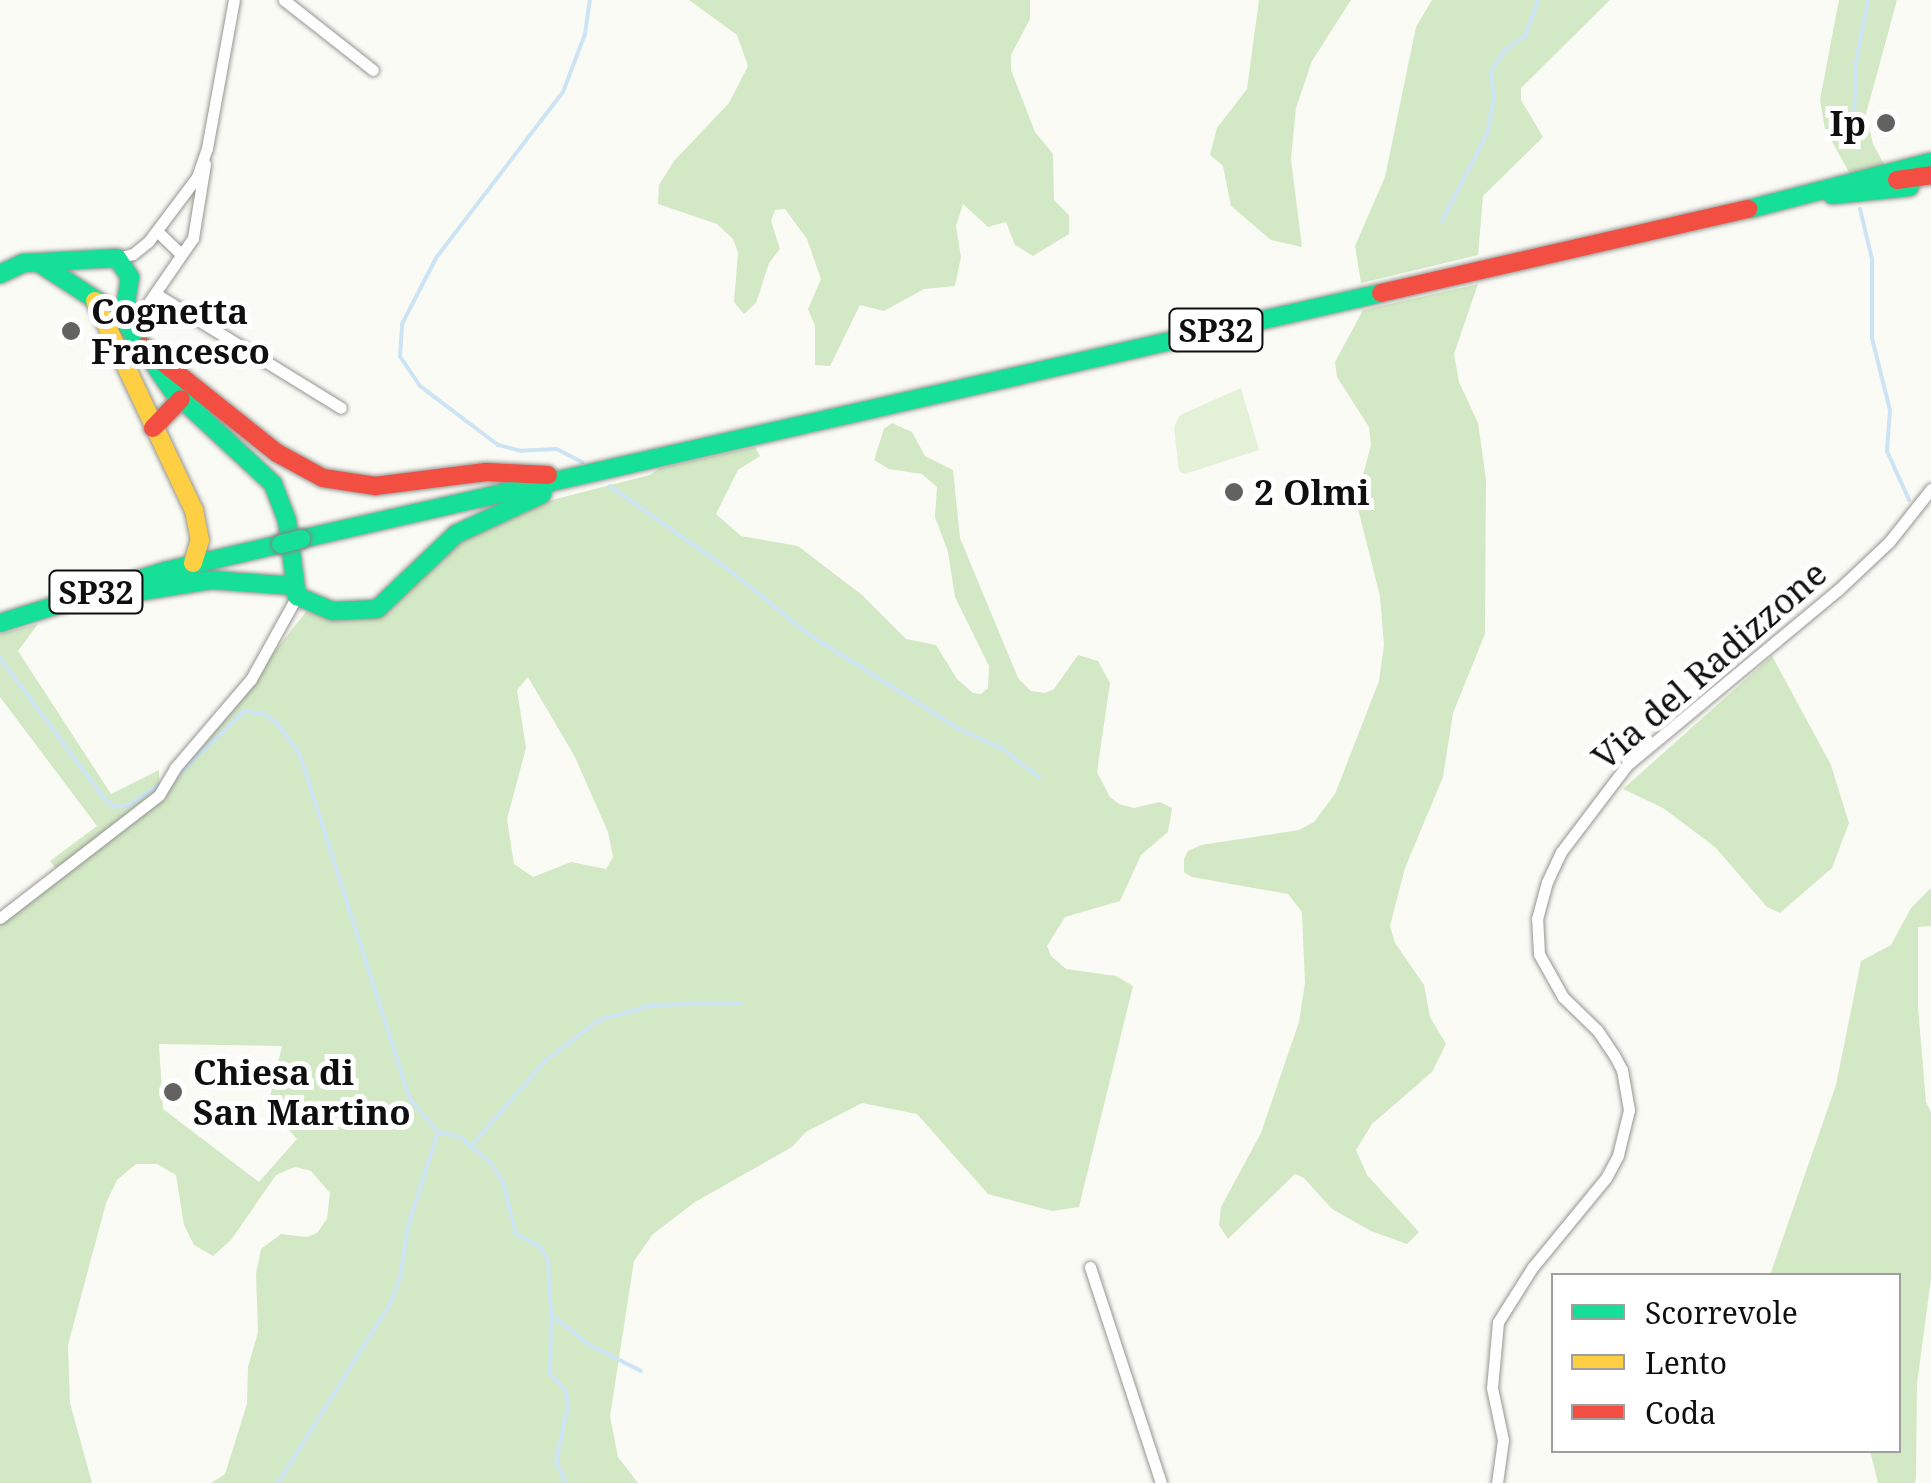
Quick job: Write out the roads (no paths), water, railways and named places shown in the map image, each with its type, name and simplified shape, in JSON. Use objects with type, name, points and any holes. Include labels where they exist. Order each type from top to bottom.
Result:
[{"type":"main road","points":[[1782,200],[1931,162]]},
{"type":"main road","name":"SP32","points":[[5,622],[193,564],[1782,200],[1931,175]]},
{"type":"main road","points":[[1782,200],[1931,186]]},
{"type":"main road","points":[[108,258],[128,284],[144,348],[181,399],[250,458],[278,491],[289,528],[296,591]]},
{"type":"main road","points":[[0,274],[12,266],[108,258]]},
{"type":"main road","points":[[108,258],[83,272],[196,516],[200,540],[193,564]]},
{"type":"main road","points":[[38,263],[136,319]]},
{"type":"main road","points":[[94,298],[116,302],[128,284]]},
{"type":"main road","points":[[144,348],[277,452],[324,478],[375,486],[486,472],[584,475]]},
{"type":"main road","points":[[153,428],[181,399]]},
{"type":"main road","points":[[5,622],[116,594],[200,581],[296,591],[333,611],[377,608],[392,600],[439,548],[470,525],[537,496],[640,470],[650,460]]},
{"type":"street","points":[[284,0],[373,70]]},
{"type":"street","points":[[136,319],[193,238],[202,204],[205,155],[232,1]]},
{"type":"street","points":[[108,258],[140,248],[158,232],[189,192],[205,155]]},
{"type":"street","points":[[158,232],[181,254]]},
{"type":"street","points":[[128,284],[140,248]]},
{"type":"street","points":[[156,294],[341,408]]},
{"type":"street","name":"Via del Radizzone","points":[[1497,1483],[1503,1440],[1492,1388],[1498,1322],[1532,1268],[1606,1178],[1618,1155],[1629,1110],[1622,1070],[1614,1055],[1597,1030],[1563,997],[1538,954],[1537,920],[1547,882],[1561,852],[1627,765],[1838,590],[1889,542],[1931,489]]},
{"type":"street","points":[[0,918],[162,791],[176,768],[251,680],[296,591]]},
{"type":"street","points":[[1090,1267],[1162,1483]]},
{"type":"waterway","points":[[582,462],[556,449],[521,451],[498,445],[420,386],[400,356],[402,324],[436,258],[563,92],[585,34],[590,0]]},
{"type":"waterway","points":[[1442,221],[1487,134],[1494,99],[1491,72],[1504,51],[1525,36],[1538,0]]},
{"type":"waterway","points":[[1858,150],[1854,119],[1856,62],[1868,0]]},
{"type":"waterway","points":[[1860,209],[1872,259],[1872,338],[1890,410],[1887,451],[1909,500]]},
{"type":"waterway","points":[[610,486],[728,569],[810,635],[959,729],[1003,749],[1040,778]]},
{"type":"waterway","points":[[0,658],[107,802],[116,807],[129,805],[159,785]]},
{"type":"waterway","points":[[173,780],[244,711],[264,714],[278,724],[300,755],[410,1099],[438,1132],[460,1137],[489,1161],[503,1182],[516,1234],[538,1245],[548,1259],[551,1315]]},
{"type":"waterway","points":[[471,1146],[545,1061],[599,1020],[652,1005],[741,1003]]},
{"type":"waterway","points":[[278,1483],[391,1302],[400,1277],[408,1226],[438,1132]]},
{"type":"waterway","points":[[566,1483],[556,1461],[568,1405],[566,1391],[550,1374],[551,1315],[590,1345],[641,1371]]},
{"type":"place","name":"Ip","points":[[1886,123]]},
{"type":"place","name":"Cognetta Francesco","points":[[71,331]]},
{"type":"place","name":"2 Olmi","points":[[1234,492]]},
{"type":"place","name":"Chiesa di San Martino","points":[[173,1092]]}]
